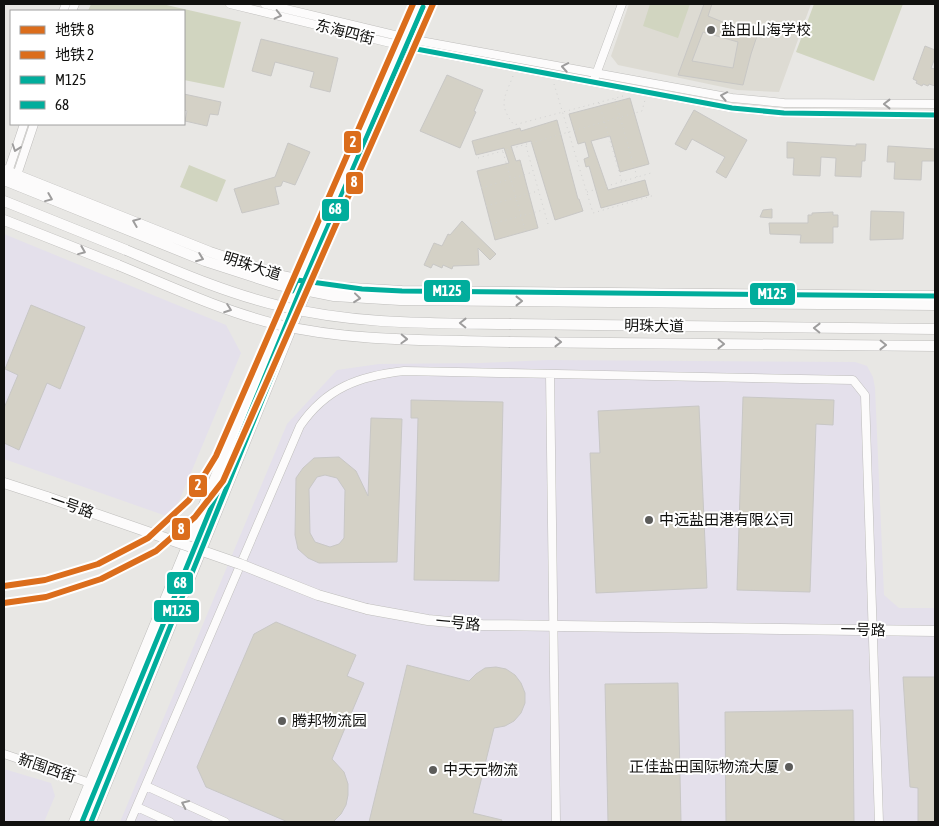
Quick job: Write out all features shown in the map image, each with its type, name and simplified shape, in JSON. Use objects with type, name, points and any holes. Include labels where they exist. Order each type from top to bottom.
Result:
[{"type":"street","name":"东海四街","points":[[230,4],[250,6],[413,44],[732,108],[784,113],[935,115]]},
{"type":"street","name":"东海四街","points":[[265,4],[400,41]]},
{"type":"street","points":[[74,822],[295,284],[416,4]]},
{"type":"street","points":[[91,822],[308,287],[430,4]]},
{"type":"street","points":[[594,81],[622,4]]},
{"type":"street","name":"东海四街","points":[[413,44],[597,72],[732,98],[784,103],[935,104]]},
{"type":"street","points":[[8,174],[24,125]]},
{"type":"street","points":[[8,174],[33,125]]},
{"type":"street","name":"明珠大道","points":[[8,174],[295,284],[361,299],[935,305]]},
{"type":"street","name":"明珠大道","points":[[4,202],[232,292],[280,307],[314,314],[381,322],[935,329]]},
{"type":"street","name":"明珠大道","points":[[4,220],[209,303],[240,314],[309,331],[378,338],[510,342],[935,346]]},
{"type":"street","name":"明珠大道","points":[[308,287],[402,291],[935,296]]},
{"type":"street","points":[[130,822],[300,426],[308,414],[334,391],[350,382],[404,371],[853,380],[864,395],[874,630],[879,822]]},
{"type":"street","points":[[550,374],[556,822]]},
{"type":"street","name":"一号路","points":[[4,483],[240,564],[318,595],[367,609],[428,620],[553,626],[935,631]]},
{"type":"street","name":"新围西街","points":[[4,754],[90,782]]},
{"type":"street","points":[[146,786],[225,822]]},
{"type":"street","points":[[137,807],[170,822]]},
{"type":"path","points":[[516,72],[503,100],[505,112],[514,125],[623,96]]},
{"type":"path","points":[[552,78],[593,213],[654,195]]},
{"type":"path","points":[[478,158],[642,111],[646,97]]},
{"type":"path","points":[[615,99],[637,177]]},
{"type":"path","points":[[599,103],[622,182]]},
{"type":"path","points":[[526,144],[548,224]]},
{"type":"path","points":[[502,151],[526,233]]},
{"type":"path","points":[[481,188],[534,172]]},
{"type":"path","points":[[587,192],[652,173]]},
{"type":"path","points":[[486,206],[539,191]]},
{"type":"path","points":[[491,224],[544,210]]},
{"type":"shaded area","name":"盐田山海学校","points":[[629,4],[811,4],[779,92],[737,90],[618,65],[611,56]]},
{"type":"shaded area","points":[[4,234],[226,325],[241,353],[172,518],[4,459]]},
{"type":"shaded area","points":[[548,360],[855,362],[867,366],[873,377],[875,388],[884,595],[899,608],[935,608],[935,822],[120,822],[287,424],[337,370],[379,364]]},
{"type":"shaded area","points":[[4,769],[51,783],[55,796],[44,822],[4,822]]},
{"type":"green space","points":[[91,4],[162,4],[241,22],[224,88],[185,80],[185,10],[88,10]]},
{"type":"green space","points":[[650,4],[690,4],[678,38],[643,26]]},
{"type":"green space","points":[[814,4],[903,4],[874,81],[796,52]]},
{"type":"green space","points":[[189,165],[226,180],[217,202],[180,187]]},
{"type":"building","points":[[704,4],[712,4],[708,16],[757,36],[743,85],[678,75]],"holes":[[[703,32],[738,42],[733,68],[692,61]]]},
{"type":"building","points":[[261,39],[338,58],[330,92],[310,87],[314,72],[275,62],[271,76],[252,71]]},
{"type":"building","points":[[925,46],[935,50],[935,58],[931,68],[935,69],[935,86],[923,84],[922,86],[913,79]]},
{"type":"building","points":[[447,75],[483,90],[474,111],[476,112],[460,148],[420,131]]},
{"type":"building","points":[[185,94],[221,102],[218,115],[210,114],[207,126],[185,121],[187,111],[185,110]]},
{"type":"building","points":[[630,98],[649,164],[620,172],[610,136],[591,141],[608,190],[645,180],[649,195],[601,208],[589,166],[586,167],[584,159],[589,157],[585,142],[578,144],[569,114]]},
{"type":"building","points":[[694,110],[747,140],[726,178],[716,172],[725,157],[692,139],[686,150],[675,144]]},
{"type":"building","points":[[557,120],[578,199],[583,211],[555,220],[531,141],[511,146],[516,161],[520,160],[538,228],[495,240],[477,171],[509,163],[504,148],[476,155],[472,141],[520,128],[521,131]]},
{"type":"building","points":[[787,142],[856,146],[856,144],[866,144],[865,161],[862,161],[861,177],[835,176],[836,158],[821,157],[820,176],[793,175],[794,158],[787,158]]},
{"type":"building","points":[[288,143],[310,152],[295,185],[283,181],[281,186],[275,187],[279,204],[242,213],[234,189],[275,177]]},
{"type":"building","points":[[888,146],[935,149],[935,161],[922,161],[921,180],[894,179],[895,162],[887,162]]},
{"type":"building","points":[[772,209],[772,218],[760,217],[763,210]]},
{"type":"building","points":[[871,211],[904,212],[903,239],[870,240]]},
{"type":"building","points":[[833,212],[833,215],[838,215],[838,227],[833,227],[833,243],[800,243],[801,235],[770,234],[769,223],[808,223],[808,215],[812,215],[812,213]]},
{"type":"building","points":[[462,221],[496,254],[490,260],[478,248],[479,265],[453,266],[452,269],[443,265],[442,268],[433,264],[431,268],[424,265],[434,243],[442,246],[448,234],[450,235]]},
{"type":"building","points":[[31,305],[85,327],[60,389],[47,383],[19,450],[4,443],[4,408],[18,375],[5,369]]},
{"type":"building","points":[[743,397],[834,400],[833,425],[816,424],[810,592],[737,590]]},
{"type":"building","points":[[411,400],[503,402],[499,581],[414,580],[418,418],[411,418]]},
{"type":"building","name":"中远盐田港有限公司","points":[[699,406],[707,588],[596,593],[590,453],[600,453],[598,411]]},
{"type":"building","points":[[371,418],[402,419],[397,562],[319,563],[308,558],[298,549],[295,535],[296,478],[314,458],[339,457],[356,471],[368,496]],"holes":[[[325,475],[337,478],[345,490],[344,538],[339,544],[330,547],[315,542],[310,533],[309,489],[317,477]]]},
{"type":"building","name":"腾邦物流园","points":[[276,622],[356,655],[347,676],[364,683],[332,759],[344,772],[348,784],[346,805],[333,822],[288,822],[206,787],[197,767],[254,634]]},
{"type":"building","name":"中天元物流","points":[[407,665],[469,681],[485,668],[496,667],[506,669],[515,675],[521,683],[525,693],[525,703],[521,713],[514,721],[505,726],[494,728],[473,813],[502,820],[501,822],[369,822]]},
{"type":"building","points":[[903,677],[935,677],[935,822],[918,822],[918,788],[910,787]]},
{"type":"building","points":[[678,683],[681,822],[608,822],[605,684]]},
{"type":"building","name":"正佳盐田国际物流大厦","points":[[853,710],[854,822],[726,822],[725,712]]},
{"type":"metro line","name":"2","points":[[4,586],[45,580],[98,564],[148,538],[189,500],[216,456],[413,4]]},
{"type":"metro line","name":"8","points":[[4,603],[46,597],[101,579],[156,551],[195,517],[223,481],[433,4]]},
{"type":"transit line","name":"68","points":[[82,822],[300,291],[423,7]]},
{"type":"transit line","name":"M125","points":[[91,822],[310,282],[411,48],[732,108],[784,113],[935,115]]},
{"type":"transit line","name":"M125","points":[[292,291],[297,280],[362,289],[402,291],[935,296]]},
{"type":"place","name":"盐田山海学校","points":[[711,30]]},
{"type":"place","name":"中远盐田港有限公司","points":[[649,520]]},
{"type":"place","name":"腾邦物流园","points":[[282,721]]},
{"type":"place","name":"正佳盐田国际物流大厦","points":[[789,767]]},
{"type":"place","name":"中天元物流","points":[[433,770]]}]
